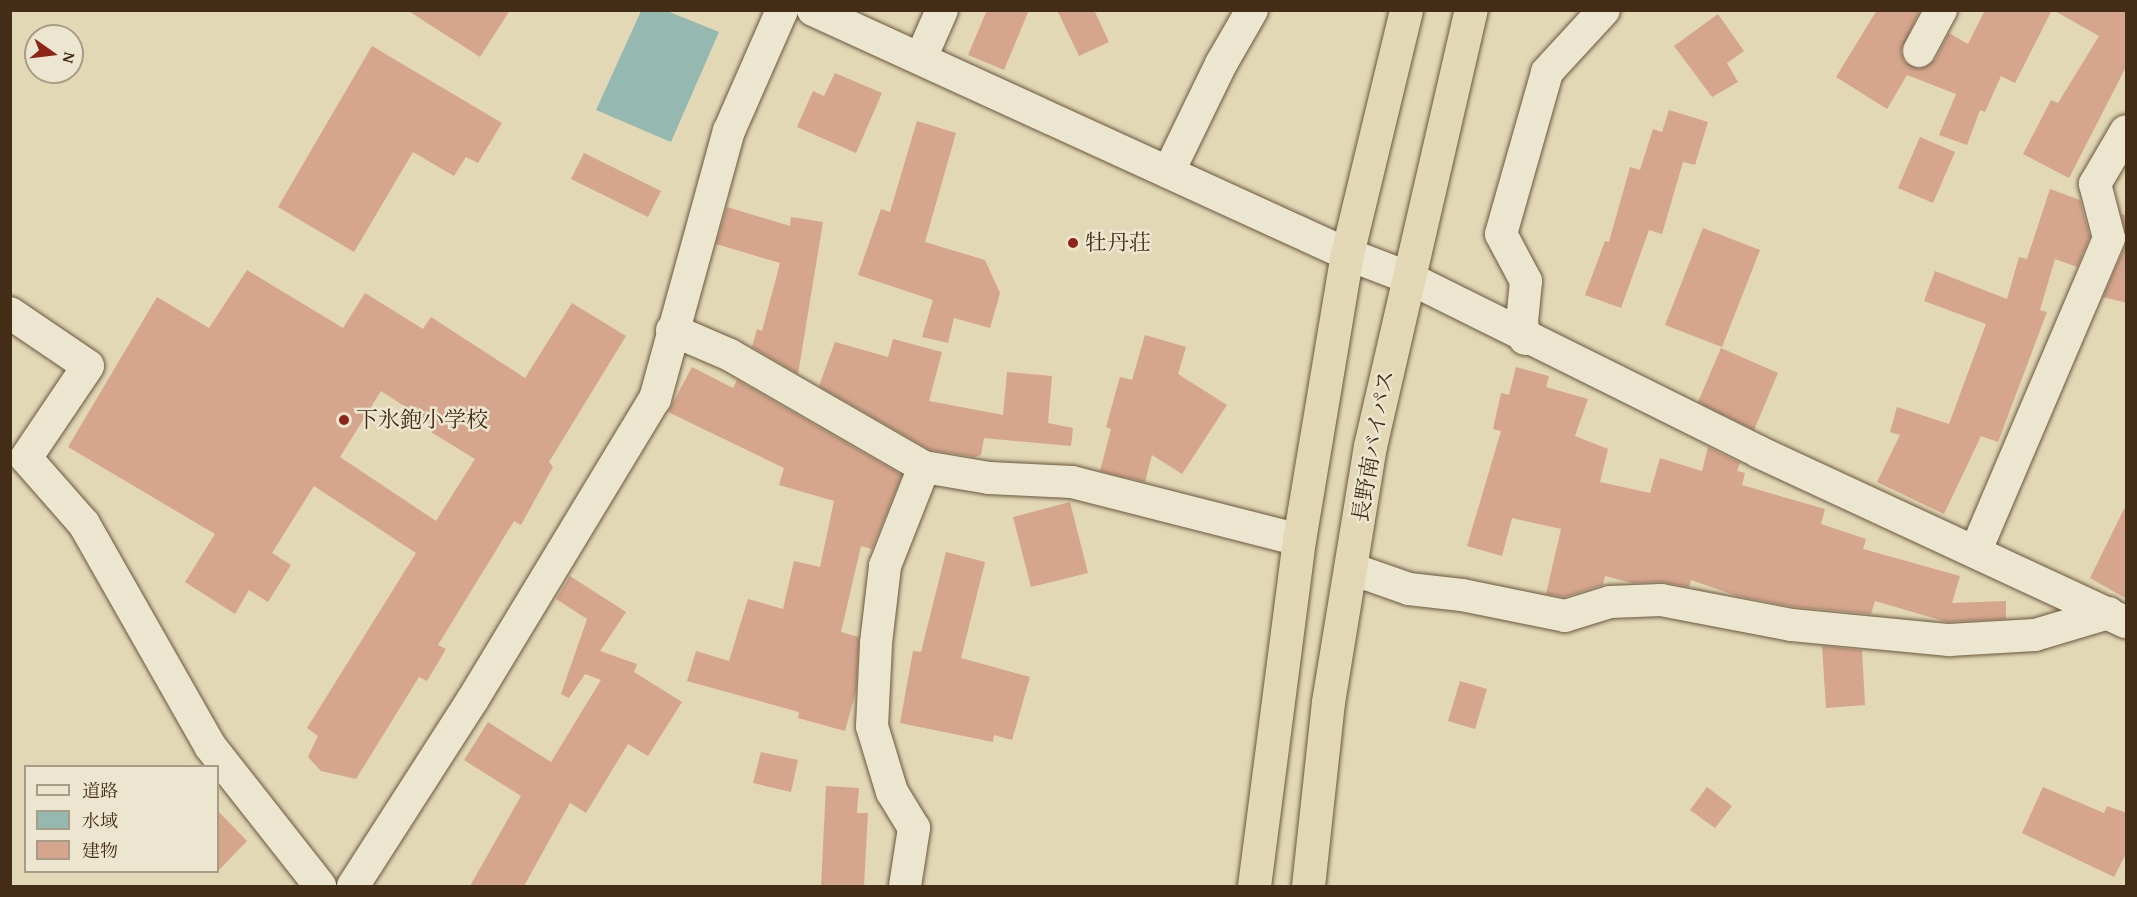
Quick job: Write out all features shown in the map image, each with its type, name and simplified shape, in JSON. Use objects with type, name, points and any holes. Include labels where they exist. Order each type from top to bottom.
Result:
[{"type":"highway","points":[[1254,886],[1299,540],[1347,254],[1406,10]]},
{"type":"highway","name":"長野南バイパス","points":[[1308,886],[1328,702],[1352,569],[1370,446],[1407,277],[1471,10]]},
{"type":"street","points":[[353,886],[636,435],[655,399],[672,330],[729,131],[782,10]]},
{"type":"street","points":[[813,10],[1347,254],[1407,277],[1525,339],[1759,452],[2118,617]]},
{"type":"street","points":[[921,58],[942,10]]},
{"type":"street","points":[[1168,171],[1221,64],[1252,10]]},
{"type":"street","points":[[1525,339],[1522,322],[1526,281],[1501,234],[1547,72],[1604,10]]},
{"type":"street","points":[[1918,51],[1941,10]]},
{"type":"street","points":[[1976,550],[2109,238],[2095,184],[2127,131]]},
{"type":"street","points":[[10,314],[88,366],[26,458],[84,524],[210,746],[320,886]]},
{"type":"street","points":[[672,330],[730,355],[924,467],[990,478],[1072,482],[1299,540]]},
{"type":"street","points":[[905,886],[914,828],[892,792],[872,726],[885,566],[924,467]]},
{"type":"street","points":[[1352,569],[1409,589],[1462,595],[1565,616],[1610,602],[1661,600],[1792,625],[1949,640],[2035,635],[2118,617]]},
{"type":"water","points":[[641,11],[667,11],[719,32],[671,142],[596,110]]},
{"type":"building","points":[[407,10],[510,10],[480,57]]},
{"type":"building","points":[[987,10],[1029,10],[1004,70],[968,55]]},
{"type":"building","points":[[1057,10],[1094,10],[1109,42],[1079,56]]},
{"type":"building","points":[[1877,10],[1920,10],[1901,51],[1904,61],[1919,69],[1935,60],[1949,33],[1968,44],[1985,10],[2052,10],[2015,83],[2001,76],[1985,112],[1980,110],[1967,145],[1939,135],[1956,94],[1907,75],[1887,109],[1836,77]]},
{"type":"building","points":[[2053,10],[2127,10],[2127,65],[2069,178],[2023,154],[2051,100],[2058,103],[2099,36]]},
{"type":"building","points":[[1718,14],[1744,51],[1727,63],[1738,82],[1712,97],[1674,46]]},
{"type":"building","points":[[372,46],[502,123],[478,163],[466,157],[454,176],[413,152],[354,252],[278,207]]},
{"type":"building","points":[[835,73],[882,93],[856,153],[797,127],[813,91],[824,96]]},
{"type":"building","points":[[1669,110],[1708,122],[1695,165],[1683,162],[1662,234],[1649,230],[1621,308],[1585,295],[1605,241],[1609,242],[1630,167],[1640,170],[1653,129],[1662,132]]},
{"type":"building","points":[[917,121],[956,133],[925,242],[985,260],[1000,293],[990,328],[954,318],[948,343],[922,337],[933,300],[858,275],[881,209],[890,212]]},
{"type":"building","points":[[1920,137],[1955,152],[1933,203],[1898,188]]},
{"type":"building","points":[[584,153],[661,191],[648,217],[571,179]]},
{"type":"building","points":[[2050,189],[2080,200],[2090,237],[2077,267],[2055,259],[2040,310],[2047,312],[1998,442],[1981,436],[1944,514],[1877,482],[1900,435],[1890,432],[1897,407],[1949,424],[1986,324],[1924,301],[1935,271],[2007,299],[2019,257],[2027,259]]},
{"type":"building","points":[[727,207],[790,226],[791,217],[823,222],[798,374],[752,347],[757,329],[762,331],[780,263],[716,244]]},
{"type":"building","points":[[2121,214],[2127,216],[2127,303],[2103,297],[2126,244]]},
{"type":"building","points":[[1703,228],[1760,250],[1722,347],[1665,325]]},
{"type":"building","points":[[247,270],[343,328],[365,293],[423,329],[431,317],[525,378],[572,303],[626,336],[549,462],[553,467],[521,525],[514,521],[438,645],[446,649],[427,681],[419,677],[356,779],[321,771],[308,757],[318,736],[307,728],[416,553],[314,486],[272,553],[291,565],[268,602],[249,590],[235,614],[185,582],[215,534],[68,447],[157,297],[209,328]],"holes":[[[381,391],[435,426],[431,432],[475,459],[436,521],[340,457]]]},
{"type":"building","points":[[1145,335],[1186,347],[1178,374],[1227,405],[1182,474],[1152,455],[1145,482],[1100,471],[1111,429],[1106,427],[1120,377],[1132,380]]},
{"type":"building","points":[[893,339],[942,352],[929,401],[1003,415],[1007,372],[1052,376],[1048,423],[1073,428],[1071,446],[984,438],[981,455],[975,457],[930,450],[819,386],[835,342],[888,357]]},
{"type":"building","points":[[1721,348],[1778,373],[1754,430],[1698,402]]},
{"type":"building","points":[[692,367],[733,388],[737,380],[902,475],[872,549],[861,546],[841,632],[859,637],[856,691],[845,731],[798,718],[799,712],[687,681],[696,651],[729,661],[748,599],[783,609],[794,561],[820,567],[834,501],[779,485],[784,468],[668,412]]},
{"type":"building","points":[[1516,367],[1549,376],[1546,387],[1588,399],[1575,436],[1608,449],[1600,482],[1650,493],[1660,458],[1702,471],[1708,447],[1740,463],[1737,471],[1745,473],[1742,485],[1825,509],[1821,524],[1866,539],[1863,549],[1960,576],[1952,603],[2006,601],[2006,619],[1947,622],[1875,601],[1871,614],[1795,607],[1737,596],[1691,580],[1689,587],[1661,582],[1632,583],[1605,576],[1603,585],[1564,597],[1546,594],[1561,529],[1512,518],[1502,556],[1467,546],[1501,431],[1493,429],[1501,393],[1509,395]]},
{"type":"building","points":[[1070,502],[1088,573],[1031,587],[1013,517]]},
{"type":"building","points":[[2127,503],[2127,599],[2090,578]]},
{"type":"building","points":[[946,552],[985,562],[961,658],[1030,677],[1012,740],[994,735],[993,742],[900,723],[913,651],[921,652]]},
{"type":"building","points":[[570,576],[626,612],[600,651],[637,664],[634,672],[682,702],[648,756],[628,744],[586,813],[570,803],[524,886],[470,886],[521,796],[464,760],[488,722],[551,762],[601,680],[585,674],[569,698],[561,694],[587,619],[556,599]]},
{"type":"building","points":[[1822,646],[1862,650],[1865,705],[1826,708]]},
{"type":"building","points":[[1460,681],[1487,689],[1475,729],[1448,721]]},
{"type":"building","points":[[761,752],[798,760],[791,792],[753,783]]},
{"type":"building","points":[[826,786],[859,788],[857,813],[868,813],[864,886],[821,886]]},
{"type":"building","points":[[1707,787],[1732,806],[1715,828],[1690,810]]},
{"type":"building","points":[[2043,787],[2104,813],[2107,806],[2127,813],[2127,852],[2114,877],[2022,833]]},
{"type":"building","points":[[219,812],[247,841],[219,870]]},
{"type":"place","name":"牡丹荘","points":[[1073,243]]},
{"type":"place","name":"下氷鉋小学校","points":[[344,420]]}]
